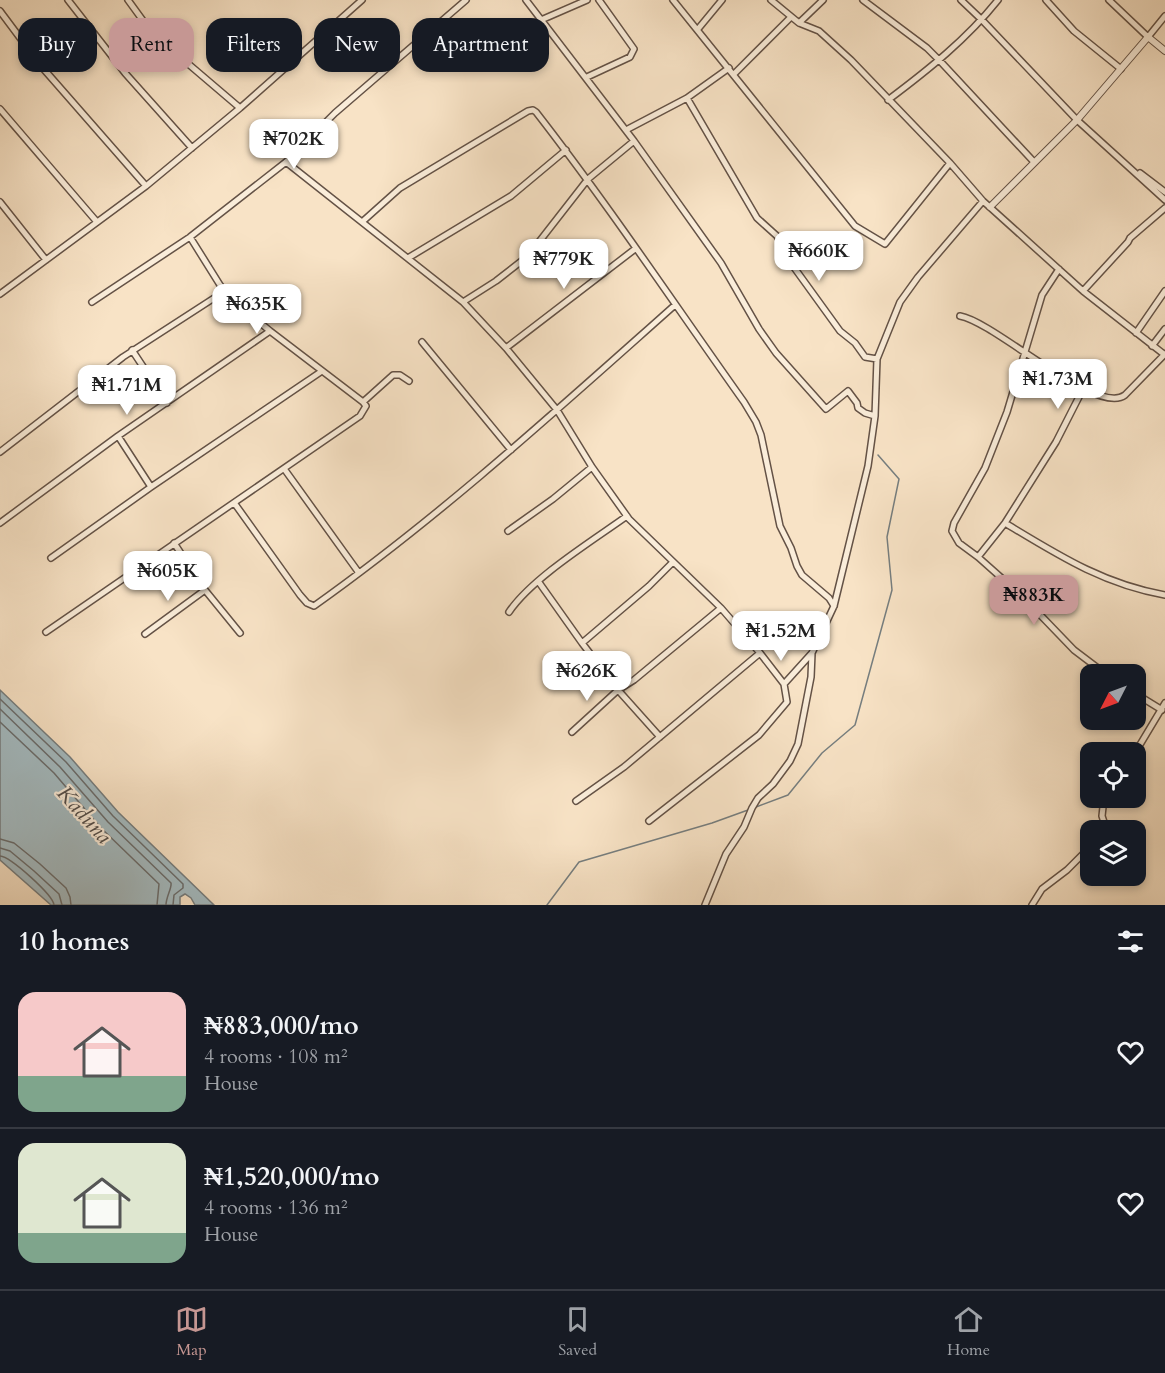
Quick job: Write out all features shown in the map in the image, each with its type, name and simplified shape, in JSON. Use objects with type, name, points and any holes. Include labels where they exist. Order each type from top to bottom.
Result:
[{"type":"street","points":[[68,0],[125,73],[192,148]]},
{"type":"street","points":[[128,0],[158,38],[240,108]]},
{"type":"street","points":[[0,294],[146,186],[240,108],[362,0]]},
{"type":"street","points":[[92,302],[190,237],[286,162],[335,113],[466,0]]},
{"type":"street","points":[[526,0],[540,18]]},
{"type":"street","points":[[546,18],[587,0]]},
{"type":"street","points":[[587,77],[630,57],[634,49],[599,0]]},
{"type":"street","points":[[673,0],[855,226],[885,244],[950,163]]},
{"type":"street","points":[[698,29],[722,0]]},
{"type":"street","points":[[771,0],[799,23],[819,32],[851,60],[950,163],[983,201],[1083,291],[1165,355],[1121,399],[1113,400],[1083,389],[980,325],[960,316]]},
{"type":"street","points":[[799,23],[823,0]]},
{"type":"street","points":[[863,0],[940,61],[1034,162]]},
{"type":"street","points":[[961,0],[1077,120],[1165,200]]},
{"type":"street","points":[[888,100],[940,61],[982,20],[998,0]]},
{"type":"street","points":[[1046,0],[1074,31],[1121,69]]},
{"type":"street","points":[[1109,0],[1165,51]]},
{"type":"street","points":[[0,11],[41,66],[146,186]]},
{"type":"street","points":[[990,207],[1077,120],[1165,16]]},
{"type":"street","points":[[734,75],[791,17]]},
{"type":"street","points":[[549,30],[587,77],[721,263],[776,353],[826,410],[848,391],[858,408],[875,416]]},
{"type":"street","points":[[626,130],[687,98],[729,68]]},
{"type":"street","points":[[687,98],[757,218],[777,236],[793,266],[840,331],[855,343],[865,357],[877,359]]},
{"type":"street","points":[[0,109],[97,222]]},
{"type":"street","points":[[362,222],[400,188],[528,111],[536,112],[588,179],[744,402],[756,422],[764,445],[780,526],[797,566],[802,575],[829,598],[834,606]]},
{"type":"street","points":[[463,302],[496,281],[528,256],[588,179],[634,141]]},
{"type":"street","points":[[1104,144],[1165,192]]},
{"type":"street","points":[[408,258],[511,196],[566,150]]},
{"type":"street","points":[[286,162],[463,302],[506,348],[557,410],[592,467],[627,516],[672,563],[721,608],[784,684],[787,702],[759,735],[649,820]]},
{"type":"street","points":[[784,684],[812,653],[834,606],[868,466],[875,416],[877,359],[900,302],[918,277],[983,201]]},
{"type":"street","points":[[0,202],[46,260]]},
{"type":"street","points":[[1083,291],[1130,238],[1165,208]]},
{"type":"street","points":[[46,632],[174,543],[285,470],[360,416],[366,406],[270,331],[225,291],[190,237]]},
{"type":"street","points":[[506,348],[635,249]]},
{"type":"street","points":[[1059,269],[1042,295],[1007,412],[985,468],[954,523],[954,536],[959,543],[1023,597],[1067,643],[1093,664]]},
{"type":"street","points":[[0,452],[132,350],[225,291]]},
{"type":"street","points":[[1136,333],[1165,291]]},
{"type":"street","points":[[235,504],[300,595],[311,606],[314,606],[359,573],[511,450],[675,305]]},
{"type":"street","points":[[1152,346],[1165,329]]},
{"type":"street","points":[[0,523],[118,436],[270,331]]},
{"type":"street","points":[[422,342],[511,450]]},
{"type":"street","points":[[132,350],[167,403]]},
{"type":"street","points":[[51,558],[322,371]]},
{"type":"street","points":[[363,402],[393,375],[400,375],[409,381]]},
{"type":"street","points":[[978,557],[1005,523],[1056,442],[1083,389]]},
{"type":"street","points":[[118,436],[152,487]]},
{"type":"street","points":[[508,531],[553,499],[592,467]]},
{"type":"street","points":[[285,470],[359,573]]},
{"type":"street","points":[[509,612],[538,581],[627,516]]},
{"type":"street","points":[[1005,523],[1076,566],[1130,588],[1165,595]]},
{"type":"street","points":[[174,543],[205,590],[240,633]]},
{"type":"street","points":[[582,643],[649,586],[672,563]]},
{"type":"street","points":[[538,581],[618,690],[660,737]]},
{"type":"street","points":[[145,633],[205,590]]},
{"type":"street","points":[[572,732],[618,690],[645,671],[721,608]]},
{"type":"street","points":[[576,801],[624,767],[760,653]]},
{"type":"street","points":[[705,905],[726,854],[744,827],[758,798],[773,784],[790,761],[798,744],[811,677],[812,653]]},
{"type":"street","points":[[1146,700],[1162,710]]},
{"type":"street","points":[[1142,742],[1165,702]]},
{"type":"street","points":[[1032,905],[1042,889],[1080,857]]},
{"type":"water","name":"Kaduna","points":[[0,690],[70,757],[118,812],[214,905],[195,905],[185,894],[180,897],[180,905],[51,905],[0,860]]},
{"type":"waterway","points":[[756,807],[788,795],[822,753],[855,725],[892,590],[887,537],[899,479],[878,455]]},
{"type":"waterway","points":[[547,905],[579,862],[712,823],[748,810]]}]
